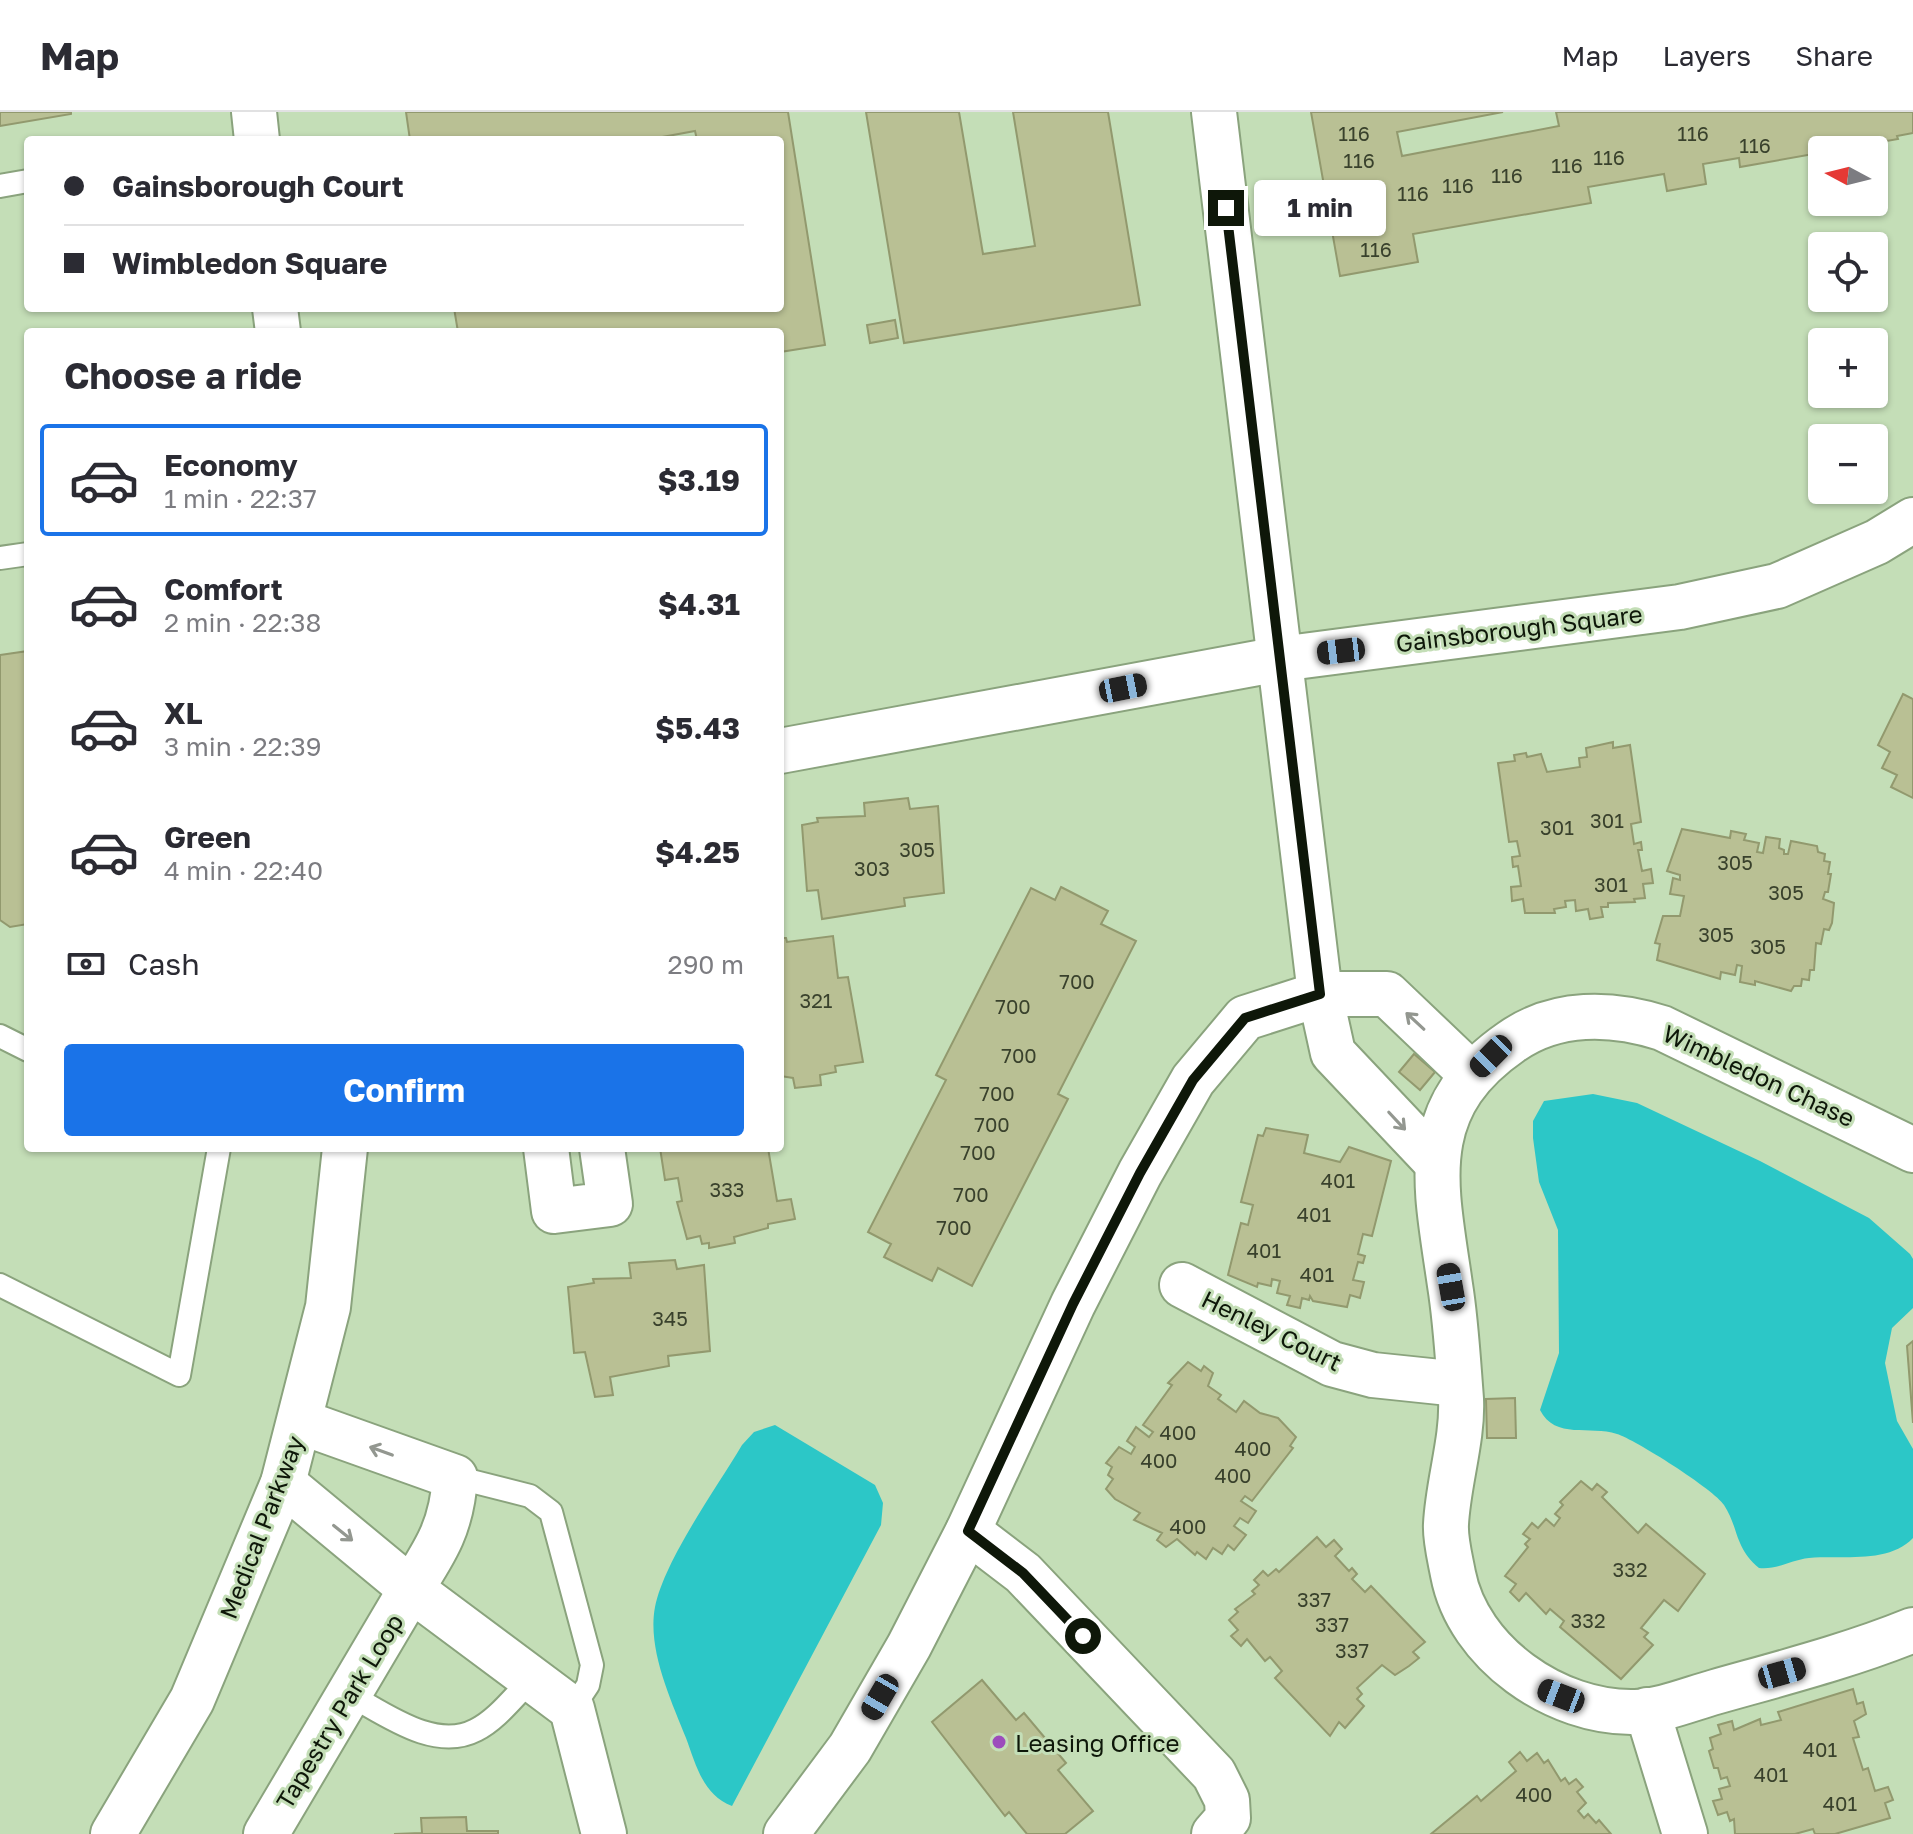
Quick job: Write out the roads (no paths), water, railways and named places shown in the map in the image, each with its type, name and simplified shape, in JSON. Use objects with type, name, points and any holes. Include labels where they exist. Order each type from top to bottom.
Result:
[{"type":"street","points":[[254,112],[257,136]]},
{"type":"street","points":[[1214,112],[1320,994],[1333,1053],[1437,1163]]},
{"type":"street","name":"Gainsborough Square","points":[[784,750],[1280,659],[1680,607],[1777,586],[1877,542],[1913,520]]},
{"type":"street","points":[[786,1834],[850,1748],[909,1646],[968,1531],[1073,1304],[1140,1173],[1193,1080],[1245,1018],[1320,994],[1387,994],[1472,1075]]},
{"type":"street","name":"Wimbledon Chase","points":[[1913,1150],[1662,1028],[1641,1022],[1589,1016],[1559,1020],[1515,1039],[1472,1075],[1445,1122],[1437,1163],[1437,1209],[1451,1287],[1461,1402],[1446,1527],[1454,1577],[1462,1602],[1487,1641],[1519,1674],[1540,1687],[1609,1710],[1647,1710],[1863,1650],[1913,1630]]},
{"type":"street","name":"Medical Parkway","points":[[113,1834],[192,1700],[283,1483],[328,1307],[345,1152]]},
{"type":"street","points":[[547,1152],[554,1211],[610,1204],[603,1152]]},
{"type":"street","name":"Henley Court","points":[[1182,1285],[1332,1364],[1373,1375],[1459,1384]]},
{"type":"street","points":[[301,1422],[455,1477]]},
{"type":"street","name":"Tapestry Park Loop","points":[[266,1834],[411,1589],[438,1549],[452,1513],[455,1477]]},
{"type":"street","name":"Tapestry Park Loop","points":[[283,1483],[411,1589],[572,1709]]},
{"type":"street","points":[[968,1531],[1023,1573],[1214,1774],[1227,1800],[1228,1818],[1214,1834]]},
{"type":"street","points":[[572,1709],[604,1834]]},
{"type":"street","points":[[1647,1710],[1685,1834]]},
{"type":"lane","points":[[0,186],[24,182]]},
{"type":"lane","points":[[0,558],[24,555]]},
{"type":"lane","points":[[0,1036],[24,1048]]},
{"type":"lane","points":[[0,1285],[179,1375],[218,1152]]},
{"type":"lane","points":[[455,1477],[530,1496],[551,1512],[592,1665],[588,1685],[572,1709]]},
{"type":"lane","points":[[348,1694],[417,1731],[446,1736],[475,1731],[532,1679]]},
{"type":"water","points":[[1593,1094],[1637,1103],[1760,1161],[1869,1218],[1910,1254],[1913,1259],[1913,1308],[1892,1328],[1885,1363],[1897,1421],[1913,1449],[1913,1538],[1903,1546],[1878,1555],[1809,1558],[1772,1568],[1759,1568],[1745,1553],[1724,1505],[1691,1477],[1617,1434],[1564,1428],[1547,1419],[1540,1410],[1559,1353],[1558,1230],[1539,1182],[1533,1121],[1544,1101]]},
{"type":"water","points":[[775,1425],[875,1485],[883,1503],[881,1525],[732,1806],[707,1787],[693,1758],[667,1691],[657,1657],[653,1623],[655,1607],[669,1568],[706,1503],[742,1445],[754,1432]]},
{"type":"place","name":"Leasing Office","points":[[999,1742]]}]
